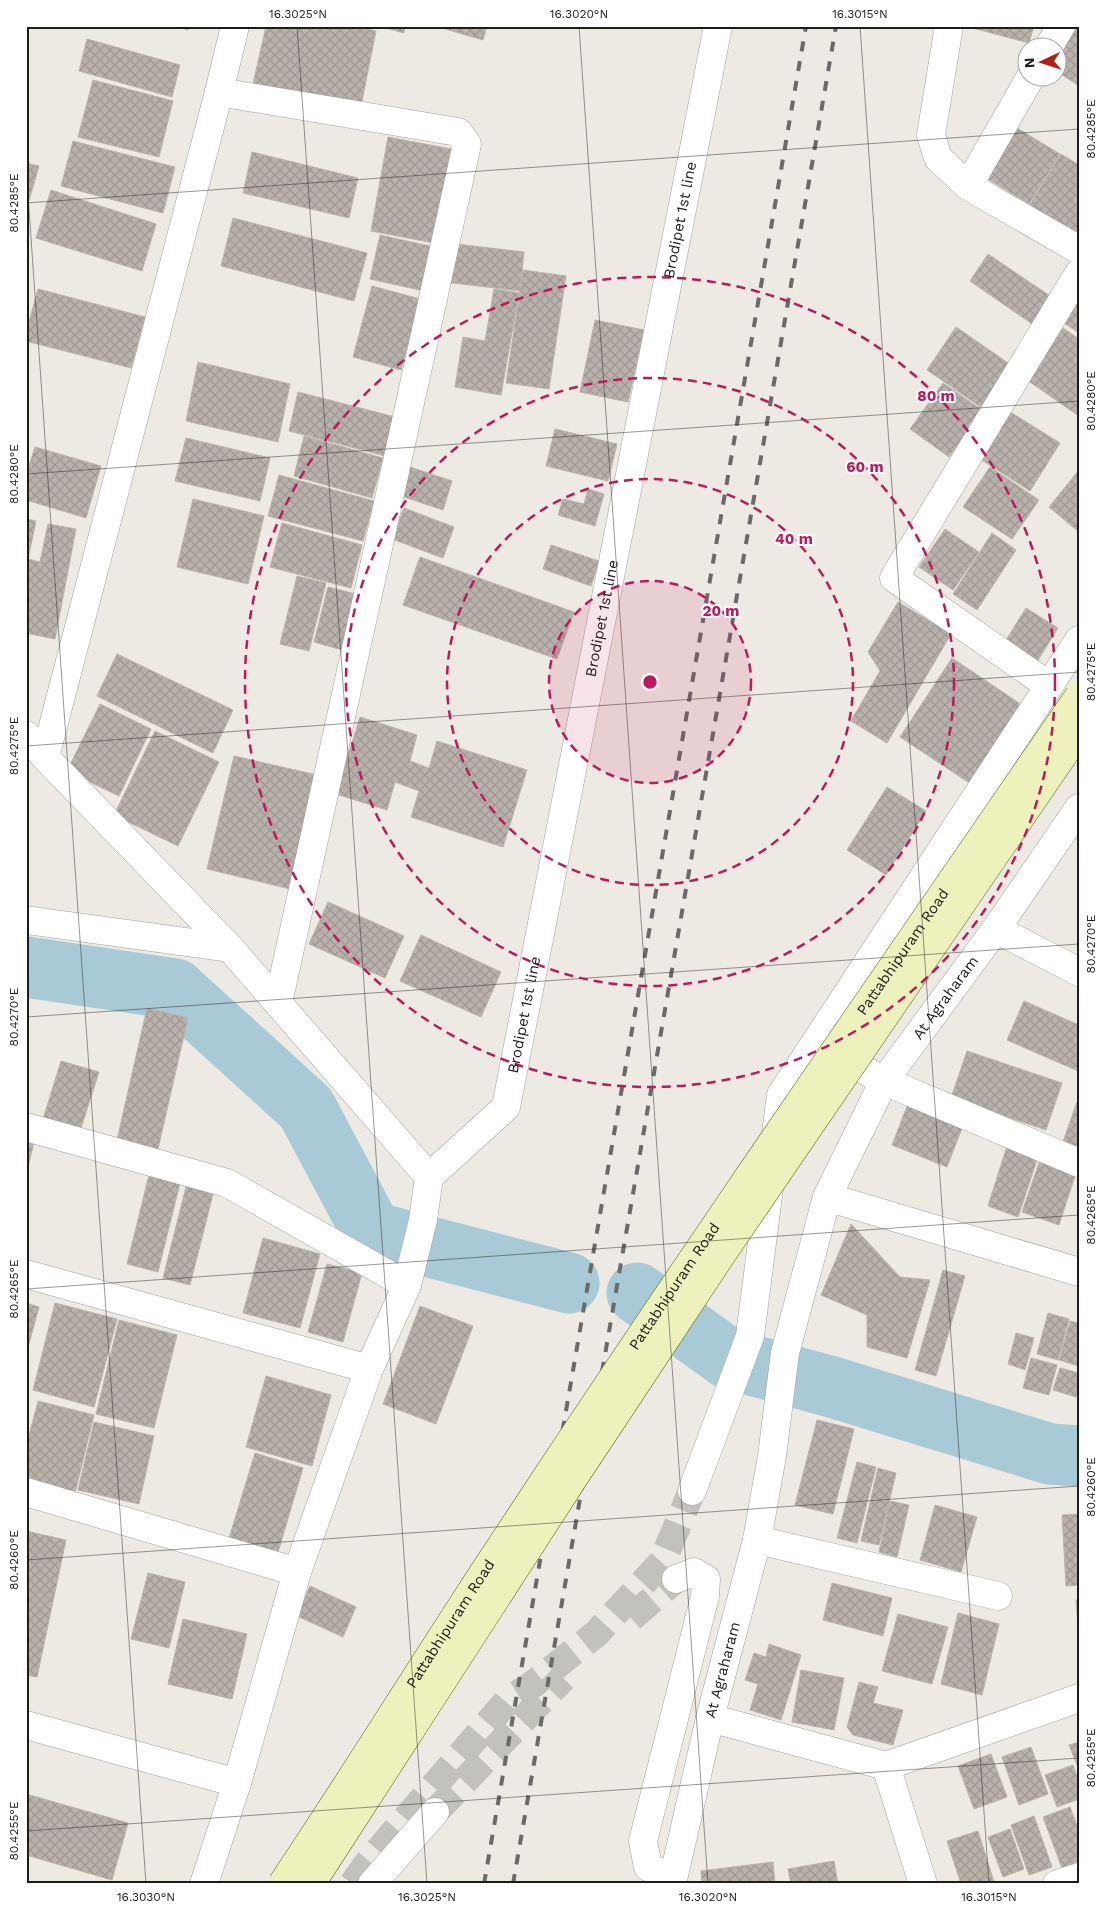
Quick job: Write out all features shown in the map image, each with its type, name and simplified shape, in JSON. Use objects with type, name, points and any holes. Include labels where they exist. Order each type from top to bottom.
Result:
[{"type":"street","points":[[45,757],[220,92],[235,26]]},
{"type":"street","name":"Brodipet 1st line","points":[[428,1177],[506,1107],[718,26]]},
{"type":"street","points":[[949,26],[931,135],[938,158],[968,186],[1079,250]]},
{"type":"street","points":[[1054,38],[1061,26]]},
{"type":"street","points":[[968,186],[1024,88]]},
{"type":"street","points":[[220,92],[458,132],[467,144],[278,1003]]},
{"type":"street","points":[[1048,685],[894,578],[1079,273]]},
{"type":"street","points":[[692,1491],[750,1336],[781,1095],[1079,640]]},
{"type":"street","name":"Pattabhipuram Road","points":[[282,1884],[505,1540],[636,1343],[800,1100],[1079,696]]},
{"type":"street","name":"Pattabhipuram Road","points":[[311,1884],[573,1479],[719,1259],[1079,732]]},
{"type":"street","points":[[26,735],[230,948],[428,1177],[423,1220],[410,1273],[369,1369],[296,1572],[236,1782],[204,1884]]},
{"type":"street","name":"At Agraharam","points":[[673,1881],[710,1718],[758,1540],[772,1456],[785,1353],[827,1197],[884,1081],[996,929],[1079,808]]},
{"type":"street","points":[[26,920],[230,948]]},
{"type":"street","points":[[996,929],[1079,972]]},
{"type":"street","points":[[815,1042],[884,1081],[1079,1163]]},
{"type":"street","points":[[26,1127],[227,1183],[410,1273]]},
{"type":"street","points":[[827,1197],[1079,1272]]},
{"type":"street","points":[[26,1274],[369,1369]]},
{"type":"street","points":[[26,1492],[296,1572]]},
{"type":"street","points":[[758,1540],[998,1596]]},
{"type":"street","points":[[673,1881],[648,1867],[643,1842],[705,1596],[706,1579],[694,1572],[676,1579]]},
{"type":"street","points":[[710,1718],[886,1766],[1079,1698]]},
{"type":"street","points":[[26,1725],[236,1782]]},
{"type":"street","points":[[886,1766],[923,1884]]},
{"type":"street","points":[[372,1884],[435,1812]]},
{"type":"street","points":[[1058,1884],[1079,1877]]},
{"type":"building","points":[[174,26],[189,26],[188,30]]},
{"type":"building","points":[[266,26],[355,26],[376,31],[360,111],[252,88]]},
{"type":"building","points":[[378,26],[405,26],[404,33]]},
{"type":"building","points":[[435,26],[487,26],[483,40]]},
{"type":"building","points":[[965,26],[1034,26],[1030,38],[1018,38],[1018,40]]},
{"type":"building","points":[[1067,26],[1079,26],[1079,86],[1068,79],[1068,38],[1062,38]]},
{"type":"building","points":[[87,39],[180,65],[172,97],[79,71]]},
{"type":"building","points":[[93,80],[173,101],[159,157],[78,137]]},
{"type":"building","points":[[1017,128],[1060,154],[1029,204],[986,178]]},
{"type":"building","points":[[388,137],[451,149],[434,243],[371,231]]},
{"type":"building","points":[[73,141],[175,167],[163,213],[61,186]]},
{"type":"building","points":[[252,152],[358,178],[349,218],[243,193]]},
{"type":"building","points":[[1061,154],[1079,165],[1079,237],[1029,206]]},
{"type":"building","points":[[26,163],[39,166],[26,211]]},
{"type":"building","points":[[51,190],[156,224],[142,271],[36,238]]},
{"type":"building","points":[[233,218],[367,253],[354,301],[221,266]]},
{"type":"building","points":[[380,235],[434,247],[424,291],[370,279]]},
{"type":"building","points":[[448,243],[524,252],[520,291],[444,282]]},
{"type":"building","points":[[988,254],[1053,298],[1035,326],[970,281]]},
{"type":"building","points":[[523,270],[566,276],[549,389],[506,383]]},
{"type":"building","points":[[372,286],[420,299],[401,370],[353,357]]},
{"type":"building","points":[[38,289],[145,317],[131,368],[26,341],[26,333]]},
{"type":"building","points":[[494,289],[519,293],[501,395],[455,387],[463,337],[485,341]]},
{"type":"building","points":[[1079,294],[1079,333],[1061,321]]},
{"type":"building","points":[[595,320],[644,330],[628,402],[580,392]]},
{"type":"building","points":[[956,327],[1011,365],[982,408],[927,370]]},
{"type":"building","points":[[1063,328],[1079,339],[1079,416],[1027,380]]},
{"type":"building","points":[[198,362],[290,384],[278,442],[186,421]]},
{"type":"building","points":[[943,383],[982,410],[949,457],[910,429]]},
{"type":"building","points":[[298,392],[399,418],[389,457],[289,431]]},
{"type":"building","points":[[1007,410],[1060,443],[1030,491],[977,457]]},
{"type":"building","points":[[555,429],[617,444],[608,481],[546,466]]},
{"type":"building","points":[[304,436],[383,458],[372,498],[294,476]]},
{"type":"building","points":[[186,438],[270,458],[260,501],[175,481]]},
{"type":"building","points":[[35,447],[101,466],[86,518],[26,500],[26,475]]},
{"type":"building","points":[[410,467],[452,481],[443,510],[401,496]]},
{"type":"building","points":[[990,467],[1039,500],[1012,539],[963,507]]},
{"type":"building","points":[[1079,470],[1079,532],[1049,507]]},
{"type":"building","points":[[279,475],[374,501],[363,541],[268,516]]},
{"type":"building","points":[[588,489],[604,494],[595,526],[558,515],[563,499],[584,504]]},
{"type":"building","points":[[193,499],[264,516],[248,584],[177,567]]},
{"type":"building","points":[[404,508],[454,527],[443,558],[392,539]]},
{"type":"building","points":[[26,519],[36,521],[28,559],[40,562],[48,524],[76,529],[55,639],[26,633]]},
{"type":"building","points":[[282,523],[362,545],[351,588],[270,567]]},
{"type":"building","points":[[945,529],[979,552],[953,590],[919,567]]},
{"type":"building","points":[[992,533],[1016,550],[977,610],[953,594]]},
{"type":"building","points":[[551,545],[599,561],[591,586],[543,569]]},
{"type":"building","points":[[420,557],[574,612],[557,659],[403,605]]},
{"type":"building","points":[[297,576],[326,583],[309,651],[280,644]]},
{"type":"building","points":[[328,587],[360,595],[346,651],[314,642]]},
{"type":"building","points":[[898,602],[951,634],[887,743],[851,721],[880,671],[868,652]]},
{"type":"building","points":[[1026,608],[1058,628],[1035,665],[1003,645]]},
{"type":"building","points":[[117,654],[233,710],[213,753],[97,696]]},
{"type":"building","points":[[952,658],[1028,709],[977,788],[900,737]]},
{"type":"building","points":[[100,704],[151,729],[119,796],[67,771]]},
{"type":"building","points":[[360,717],[417,735],[410,761],[429,768],[437,741],[527,770],[503,847],[411,817],[419,791],[395,782],[387,810],[336,794]]},
{"type":"building","points":[[155,731],[219,762],[178,846],[114,815]]},
{"type":"building","points":[[234,756],[317,775],[290,889],[207,869]]},
{"type":"building","points":[[887,787],[926,811],[886,875],[847,850]]},
{"type":"building","points":[[328,902],[404,936],[385,978],[309,944]]},
{"type":"building","points":[[421,935],[501,972],[481,1017],[400,981]]},
{"type":"building","points":[[1024,1001],[1079,1025],[1078,1071],[1007,1040]]},
{"type":"building","points":[[147,1008],[188,1018],[158,1149],[117,1140]]},
{"type":"building","points":[[967,1051],[1062,1083],[1046,1130],[951,1098]]},
{"type":"building","points":[[61,1061],[99,1072],[80,1131],[43,1119]]},
{"type":"building","points":[[1079,1100],[1079,1147],[1063,1142]]},
{"type":"building","points":[[909,1101],[964,1123],[947,1167],[892,1145]]},
{"type":"building","points":[[26,1136],[35,1138],[26,1175]]},
{"type":"building","points":[[1008,1143],[1039,1154],[1018,1217],[988,1206]]},
{"type":"building","points":[[1041,1157],[1077,1170],[1059,1225],[1022,1212]]},
{"type":"building","points":[[151,1167],[182,1175],[158,1272],[127,1264]]},
{"type":"building","points":[[187,1183],[214,1190],[190,1285],[163,1278]]},
{"type":"building","points":[[851,1224],[900,1277],[930,1280],[907,1358],[867,1347],[867,1315],[821,1295]]},
{"type":"building","points":[[263,1238],[320,1254],[300,1328],[243,1313]]},
{"type":"building","points":[[327,1264],[362,1273],[343,1342],[308,1332]]},
{"type":"building","points":[[943,1270],[965,1276],[936,1376],[915,1370]]},
{"type":"building","points":[[26,1303],[39,1307],[26,1355]]},
{"type":"building","points":[[55,1303],[117,1319],[94,1407],[33,1390]]},
{"type":"building","points":[[420,1306],[473,1326],[436,1424],[383,1404]]},
{"type":"building","points":[[1048,1313],[1069,1319],[1058,1360],[1037,1354]]},
{"type":"building","points":[[119,1320],[177,1335],[154,1428],[96,1414]]},
{"type":"building","points":[[1070,1321],[1079,1323],[1079,1366],[1059,1360]]},
{"type":"building","points":[[1016,1333],[1034,1338],[1025,1370],[1008,1364]]},
{"type":"building","points":[[1031,1358],[1057,1365],[1049,1395],[1023,1388]]},
{"type":"building","points":[[1060,1368],[1079,1373],[1079,1386],[1076,1397],[1053,1390]]},
{"type":"building","points":[[266,1376],[331,1395],[312,1466],[246,1447]]},
{"type":"building","points":[[38,1401],[94,1415],[75,1493],[26,1481],[26,1447]]},
{"type":"building","points":[[817,1420],[854,1429],[833,1514],[795,1505]]},
{"type":"building","points":[[94,1422],[154,1436],[139,1504],[78,1490]]},
{"type":"building","points":[[255,1453],[303,1468],[276,1559],[227,1545]]},
{"type":"building","points":[[857,1462],[876,1467],[857,1543],[837,1538]]},
{"type":"building","points":[[878,1468],[896,1473],[879,1545],[861,1541]]},
{"type":"building","points":[[890,1501],[909,1505],[897,1557],[879,1552]]},
{"type":"building","points":[[935,1505],[977,1517],[961,1572],[920,1560]]},
{"type":"building","points":[[1079,1514],[1079,1585],[1066,1586],[1062,1515]]},
{"type":"building","points":[[26,1531],[66,1540],[37,1677],[26,1675]]},
{"type":"building","points":[[148,1573],[185,1582],[169,1648],[131,1639]]},
{"type":"building","points":[[832,1583],[892,1598],[883,1636],[823,1620]]},
{"type":"building","points":[[310,1586],[356,1607],[343,1637],[297,1616]]},
{"type":"building","points":[[1079,1599],[1079,1637],[1076,1600]]},
{"type":"building","points":[[958,1613],[999,1624],[982,1695],[941,1684]]},
{"type":"building","points":[[898,1614],[948,1627],[932,1684],[882,1671]]},
{"type":"building","points":[[183,1619],[247,1634],[232,1699],[168,1684]]},
{"type":"building","points":[[769,1644],[801,1655],[781,1720],[750,1710],[758,1684],[745,1680],[754,1653],[766,1657]]},
{"type":"building","points":[[801,1670],[844,1678],[834,1730],[792,1722]]},
{"type":"building","points":[[859,1682],[878,1687],[873,1703],[903,1710],[893,1745],[853,1735],[847,1727]]},
{"type":"building","points":[[1079,1742],[1079,1770],[1069,1745]]},
{"type":"building","points":[[1031,1747],[1048,1794],[1019,1805],[1002,1757]]},
{"type":"building","points":[[991,1754],[1007,1797],[974,1809],[958,1766]]},
{"type":"building","points":[[1073,1765],[1079,1781],[1079,1799],[1057,1807],[1045,1775]]},
{"type":"building","points":[[26,1794],[128,1823],[112,1880],[26,1855]]},
{"type":"building","points":[[1070,1807],[1079,1831],[1079,1861],[1062,1868],[1043,1817]]},
{"type":"building","points":[[1034,1816],[1052,1867],[1029,1875],[1011,1825]]},
{"type":"building","points":[[1010,1829],[1024,1869],[1003,1877],[988,1837]]},
{"type":"building","points":[[978,1831],[994,1882],[989,1884],[961,1884],[947,1841]]},
{"type":"building","points":[[834,1861],[838,1884],[791,1884],[788,1869]]},
{"type":"building","points":[[773,1862],[775,1884],[702,1884],[701,1871]]},
{"type":"waterway","points":[[26,967],[175,989],[306,1108],[372,1232],[569,1283]]},
{"type":"waterway","points":[[637,1293],[729,1359],[832,1387],[1050,1454],[1079,1456]]},
{"type":"tunnel","points":[[353,1884],[367,1864],[508,1700],[532,1685],[597,1633],[662,1562],[692,1491]]},
{"type":"tunnel","points":[[631,1618],[676,1579]]},
{"type":"tunnel","points":[[435,1812],[563,1678]]},
{"type":"railway","points":[[484,1884],[806,26]]},
{"type":"railway","points":[[513,1884],[836,26]]}]
